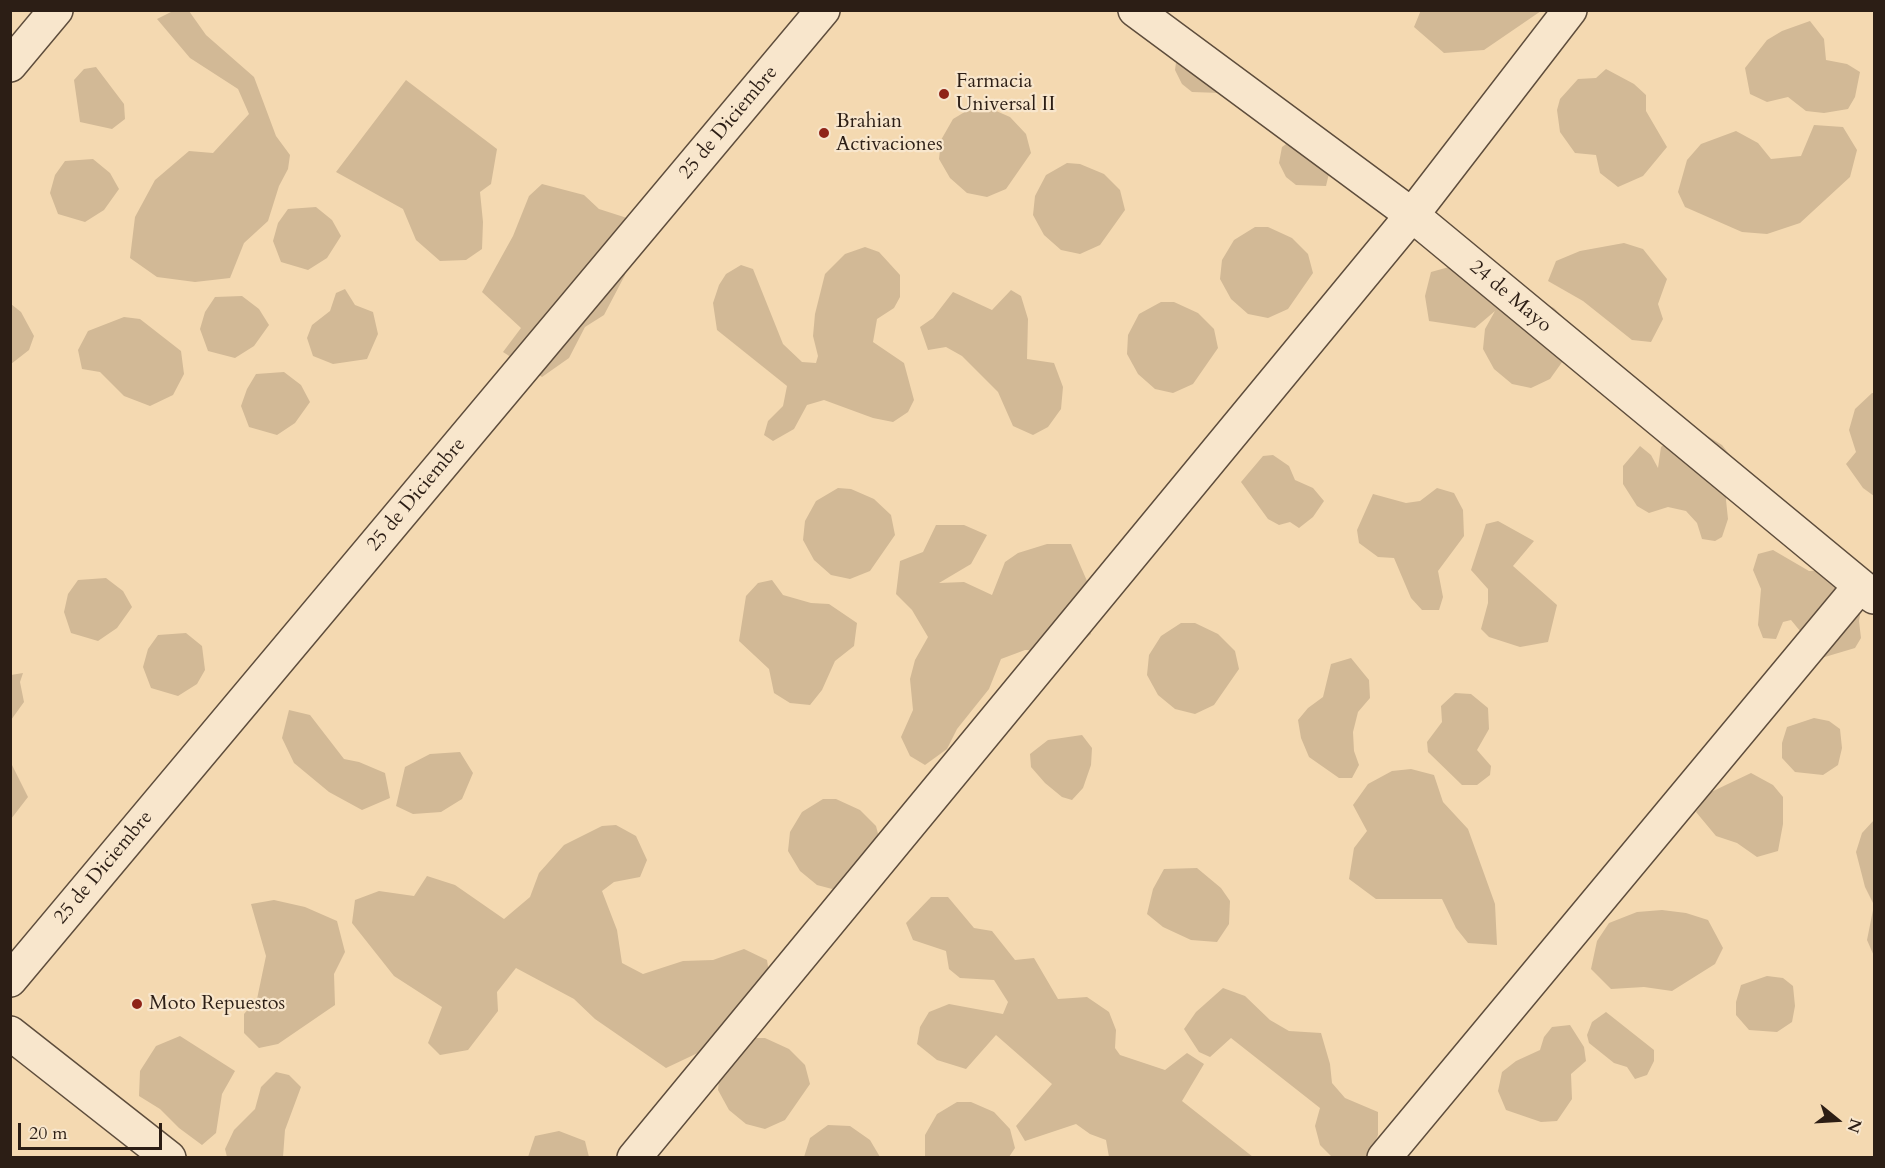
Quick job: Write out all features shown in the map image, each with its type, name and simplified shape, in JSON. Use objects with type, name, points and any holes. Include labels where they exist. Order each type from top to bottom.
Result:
[{"type":"street","points":[[10,65],[56,10]]},
{"type":"street","name":"25 de Diciembre","points":[[10,980],[823,10]]},
{"type":"street","name":"24 de Mayo","points":[[1136,10],[1412,215],[1867,591]]},
{"type":"street","points":[[634,1158],[1412,215],[1570,10]]},
{"type":"street","points":[[1384,1158],[1867,591]]},
{"type":"street","points":[[10,1033],[169,1158]]},
{"type":"shaded area","points":[[1421,10],[1541,11],[1484,50],[1444,53],[1414,27]]},
{"type":"shaded area","points":[[173,11],[189,11],[206,35],[254,77],[276,136],[290,155],[288,169],[279,186],[268,221],[244,243],[230,278],[195,282],[157,277],[130,258],[135,217],[155,180],[189,151],[213,153],[249,114],[238,89],[190,58],[157,19]]},
{"type":"shaded area","points":[[1810,21],[1824,39],[1826,60],[1847,64],[1860,72],[1855,97],[1848,109],[1824,113],[1806,111],[1788,97],[1767,102],[1750,94],[1745,68],[1767,40],[1782,31]]},
{"type":"shaded area","points":[[1177,55],[1221,93],[1192,92],[1182,84],[1175,70]]},
{"type":"shaded area","points":[[96,67],[124,104],[125,119],[112,129],[80,122],[74,80],[84,69]]},
{"type":"shaded area","points":[[1606,69],[1634,84],[1646,95],[1646,111],[1667,147],[1643,176],[1618,187],[1600,173],[1596,155],[1575,153],[1560,132],[1557,110],[1560,99],[1578,79],[1596,78]]},
{"type":"shaded area","points":[[406,80],[497,149],[491,184],[480,192],[483,222],[482,249],[466,260],[440,261],[416,240],[403,209],[336,172]]},
{"type":"shaded area","points":[[973,107],[987,107],[1010,117],[1026,134],[1031,153],[1006,189],[987,197],[967,193],[950,178],[939,159],[941,140],[953,119]]},
{"type":"shaded area","points":[[1814,125],[1843,127],[1857,150],[1850,177],[1800,223],[1767,234],[1742,232],[1685,207],[1678,192],[1687,160],[1701,144],[1736,131],[1758,143],[1771,159],[1801,156]]},
{"type":"shaded area","points":[[1293,139],[1331,165],[1326,186],[1296,185],[1286,177],[1279,163],[1282,147]]},
{"type":"shaded area","points":[[93,159],[110,173],[119,189],[104,210],[85,222],[58,214],[50,193],[55,175],[65,161]]},
{"type":"shaded area","points":[[1067,163],[1080,164],[1104,174],[1120,190],[1125,210],[1100,245],[1080,254],[1061,250],[1044,235],[1033,215],[1035,196],[1046,175]]},
{"type":"shaded area","points":[[542,184],[584,195],[599,209],[627,218],[625,275],[604,315],[585,327],[569,358],[542,377],[503,352],[521,328],[482,292],[513,236],[529,196]]},
{"type":"shaded area","points":[[316,207],[332,220],[341,236],[327,258],[308,270],[281,262],[273,241],[278,223],[288,209]]},
{"type":"shaded area","points":[[1255,227],[1268,227],[1292,238],[1308,254],[1313,273],[1288,309],[1268,318],[1248,314],[1231,299],[1220,279],[1222,260],[1234,240]]},
{"type":"shaded area","points":[[1624,243],[1643,249],[1667,279],[1658,304],[1663,319],[1651,342],[1632,340],[1583,301],[1548,281],[1556,261],[1580,251]]},
{"type":"shaded area","points":[[865,247],[879,252],[900,275],[900,297],[894,308],[877,319],[873,342],[904,363],[914,400],[908,412],[893,422],[873,418],[824,400],[807,405],[794,429],[773,441],[764,435],[768,421],[783,406],[787,386],[717,330],[713,303],[719,285],[726,274],[741,265],[753,269],[783,344],[802,362],[816,363],[818,356],[813,336],[815,314],[825,274],[845,254]]},
{"type":"shaded area","points":[[1449,267],[1499,275],[1497,309],[1518,297],[1531,297],[1554,308],[1571,325],[1575,344],[1550,379],[1531,388],[1512,384],[1494,369],[1483,349],[1485,329],[1495,311],[1475,328],[1429,321],[1425,296],[1431,272]]},
{"type":"shaded area","points":[[345,289],[355,305],[373,312],[378,334],[367,359],[333,364],[313,356],[307,338],[312,325],[330,311],[336,293]]},
{"type":"shaded area","points":[[1011,290],[1021,296],[1028,319],[1027,359],[1054,363],[1063,387],[1061,409],[1048,427],[1033,435],[1013,426],[998,392],[962,356],[946,347],[928,350],[920,327],[933,318],[953,292],[992,310]]},
{"type":"shaded area","points":[[242,296],[259,309],[269,325],[254,346],[235,358],[208,351],[200,329],[205,312],[215,297]]},
{"type":"shaded area","points":[[1161,302],[1174,302],[1198,313],[1214,329],[1218,348],[1193,384],[1173,393],[1155,389],[1138,374],[1127,354],[1128,335],[1139,314]]},
{"type":"shaded area","points":[[11,304],[21,312],[34,336],[29,350],[11,364]]},
{"type":"shaded area","points":[[124,317],[140,319],[181,351],[184,374],[173,395],[150,406],[124,396],[100,372],[82,369],[78,350],[88,331]]},
{"type":"shaded area","points":[[284,372],[301,385],[310,402],[295,423],[277,435],[249,427],[241,406],[256,374]]},
{"type":"shaded area","points":[[1874,393],[1874,496],[1863,488],[1846,464],[1856,452],[1849,430],[1855,409]]},
{"type":"shaded area","points":[[1688,424],[1722,445],[1736,463],[1726,500],[1728,519],[1722,537],[1715,541],[1702,539],[1697,523],[1686,511],[1668,507],[1649,513],[1637,506],[1623,484],[1623,466],[1640,446],[1651,455],[1658,468],[1661,447]]},
{"type":"shaded area","points":[[1273,455],[1289,466],[1295,480],[1313,488],[1324,501],[1313,517],[1299,528],[1290,522],[1279,525],[1268,519],[1241,482],[1263,456]]},
{"type":"shaded area","points":[[838,488],[851,489],[874,499],[891,515],[895,535],[870,571],[850,579],[831,575],[814,560],[803,540],[805,521],[816,501]]},
{"type":"shaded area","points":[[1437,488],[1454,493],[1463,510],[1464,536],[1438,571],[1443,597],[1439,610],[1422,610],[1411,598],[1394,558],[1378,557],[1359,543],[1357,530],[1373,494],[1406,503],[1420,501]]},
{"type":"shaded area","points":[[1498,521],[1534,541],[1513,566],[1557,605],[1548,642],[1520,647],[1489,637],[1481,629],[1488,603],[1488,589],[1471,570],[1486,524]]},
{"type":"shaded area","points":[[936,525],[964,525],[987,535],[971,564],[939,583],[964,582],[992,595],[1005,562],[1018,553],[1047,544],[1071,544],[1087,581],[1091,634],[1068,652],[1025,650],[1001,659],[989,689],[957,729],[947,749],[925,765],[910,756],[901,737],[913,710],[910,679],[915,660],[928,637],[912,610],[896,594],[900,561],[923,552]]},
{"type":"shaded area","points":[[1773,550],[1809,571],[1852,569],[1862,603],[1859,621],[1861,638],[1855,648],[1818,659],[1805,637],[1791,620],[1783,622],[1776,639],[1763,638],[1758,625],[1761,589],[1753,570],[1758,554]]},
{"type":"shaded area","points":[[106,578],[123,591],[132,607],[117,628],[98,641],[71,633],[64,612],[68,594],[78,580]]},
{"type":"shaded area","points":[[772,580],[783,595],[811,603],[829,604],[857,623],[854,646],[835,661],[822,690],[810,705],[790,703],[774,693],[769,669],[739,641],[746,596],[758,583]]},
{"type":"shaded area","points":[[1181,623],[1195,623],[1218,634],[1235,651],[1239,669],[1214,705],[1195,714],[1175,709],[1158,695],[1147,675],[1149,655],[1161,636]]},
{"type":"shaded area","points":[[186,633],[202,646],[205,670],[197,684],[178,696],[151,688],[143,667],[148,649],[158,635]]},
{"type":"shaded area","points":[[1351,658],[1369,680],[1370,698],[1358,712],[1353,732],[1354,751],[1359,765],[1352,778],[1339,778],[1309,757],[1301,738],[1298,720],[1308,708],[1323,697],[1331,664]]},
{"type":"shaded area","points":[[23,673],[20,682],[24,702],[11,720],[11,675]]},
{"type":"shaded area","points":[[1455,693],[1471,694],[1488,708],[1489,729],[1477,750],[1491,766],[1490,775],[1477,785],[1462,785],[1428,752],[1427,742],[1442,722],[1441,706]]},
{"type":"shaded area","points":[[289,710],[310,715],[344,759],[359,762],[385,773],[390,798],[362,810],[329,792],[294,763],[282,738]]},
{"type":"shaded area","points":[[1814,718],[1829,721],[1840,729],[1842,748],[1838,765],[1823,775],[1795,772],[1782,758],[1782,743],[1787,727]]},
{"type":"shaded area","points":[[1082,735],[1092,748],[1091,765],[1083,788],[1072,800],[1062,797],[1045,783],[1031,767],[1030,754],[1048,740]]},
{"type":"shaded area","points":[[460,752],[473,773],[462,799],[441,812],[413,814],[396,806],[405,767],[430,754]]},
{"type":"shaded area","points":[[11,763],[28,797],[10,819]]},
{"type":"shaded area","points":[[1411,769],[1434,775],[1443,802],[1468,829],[1495,904],[1497,945],[1468,943],[1456,928],[1442,899],[1376,899],[1349,879],[1354,848],[1367,831],[1353,805],[1368,784],[1392,771]]},
{"type":"shaded area","points":[[1751,773],[1773,785],[1783,797],[1783,824],[1778,851],[1757,857],[1737,843],[1716,836],[1696,812],[1709,793]]},
{"type":"shaded area","points":[[823,799],[836,799],[860,810],[876,826],[881,845],[836,890],[817,885],[800,871],[788,851],[790,832],[802,812]]},
{"type":"shaded area","points":[[1874,820],[1874,905],[1865,887],[1856,852],[1862,833]]},
{"type":"shaded area","points":[[616,825],[636,836],[647,860],[640,877],[614,882],[602,891],[617,930],[622,963],[643,974],[683,961],[713,960],[744,949],[767,960],[769,973],[702,1051],[666,1068],[595,1019],[574,999],[516,968],[497,992],[498,1011],[468,1050],[440,1055],[428,1043],[442,1007],[394,976],[352,923],[355,900],[379,891],[414,896],[427,876],[455,885],[504,919],[530,897],[539,873],[564,845],[602,826]]},
{"type":"shaded area","points":[[1197,868],[1221,888],[1230,901],[1229,924],[1217,942],[1191,940],[1163,927],[1147,914],[1153,889],[1164,869]]},
{"type":"shaded area","points":[[931,897],[948,897],[974,928],[992,931],[1015,960],[1034,958],[1058,999],[1087,997],[1109,1012],[1116,1030],[1115,1048],[1120,1055],[1165,1070],[1187,1053],[1204,1064],[1182,1101],[1253,1157],[1109,1157],[1106,1140],[1090,1134],[1076,1124],[1025,1141],[1016,1126],[1052,1084],[996,1035],[966,1069],[937,1060],[917,1044],[920,1027],[929,1012],[949,1004],[1003,1014],[1008,1002],[994,980],[960,978],[949,969],[946,951],[913,940],[906,923]]},
{"type":"shaded area","points":[[274,900],[305,907],[337,921],[345,952],[334,974],[335,1005],[278,1044],[259,1048],[244,1033],[244,1014],[257,999],[266,956],[251,904]]},
{"type":"shaded area","points":[[1874,905],[1874,956],[1867,940]]},
{"type":"shaded area","points":[[1662,910],[1686,913],[1708,920],[1723,948],[1715,964],[1672,991],[1644,987],[1611,989],[1591,969],[1597,941],[1609,923],[1637,912]]},
{"type":"shaded area","points":[[1767,976],[1783,978],[1793,986],[1795,1006],[1792,1022],[1777,1032],[1749,1030],[1736,1015],[1736,1002],[1741,985]]},
{"type":"shaded area","points":[[1223,988],[1245,996],[1270,1020],[1289,1031],[1321,1033],[1330,1064],[1332,1083],[1345,1098],[1378,1112],[1378,1135],[1368,1157],[1332,1157],[1320,1145],[1315,1126],[1320,1108],[1231,1038],[1210,1057],[1199,1052],[1184,1029],[1196,1012]]},
{"type":"shaded area","points":[[1606,1012],[1654,1050],[1654,1061],[1647,1075],[1635,1079],[1627,1067],[1614,1063],[1589,1043],[1587,1035],[1592,1022]]},
{"type":"shaded area","points":[[1570,1025],[1584,1047],[1586,1061],[1571,1074],[1572,1099],[1557,1121],[1541,1122],[1506,1110],[1498,1091],[1502,1072],[1516,1061],[1540,1050],[1544,1037],[1552,1027]]},
{"type":"shaded area","points":[[180,1036],[235,1071],[222,1094],[216,1133],[202,1145],[179,1128],[160,1109],[139,1096],[140,1071],[156,1046]]},
{"type":"shaded area","points":[[752,1038],[765,1038],[789,1049],[805,1065],[810,1084],[785,1120],[765,1129],[746,1124],[729,1110],[718,1090],[720,1071]]},
{"type":"shaded area","points":[[276,1072],[289,1075],[301,1087],[285,1130],[283,1157],[227,1157],[225,1149],[234,1130],[255,1109],[261,1087]]},
{"type":"shaded area","points":[[957,1102],[971,1102],[994,1112],[1010,1129],[1015,1148],[1009,1157],[925,1157],[925,1135],[937,1114]]},
{"type":"shaded area","points":[[828,1125],[850,1126],[870,1140],[880,1157],[804,1157],[810,1138]]},
{"type":"shaded area","points":[[559,1131],[585,1141],[589,1157],[528,1157],[535,1136]]},
{"type":"place","name":"Farmacia Universal II","points":[[944,94]]},
{"type":"place","name":"Brahian Activaciones","points":[[824,133]]},
{"type":"place","name":"Moto Repuestos","points":[[137,1004]]}]
